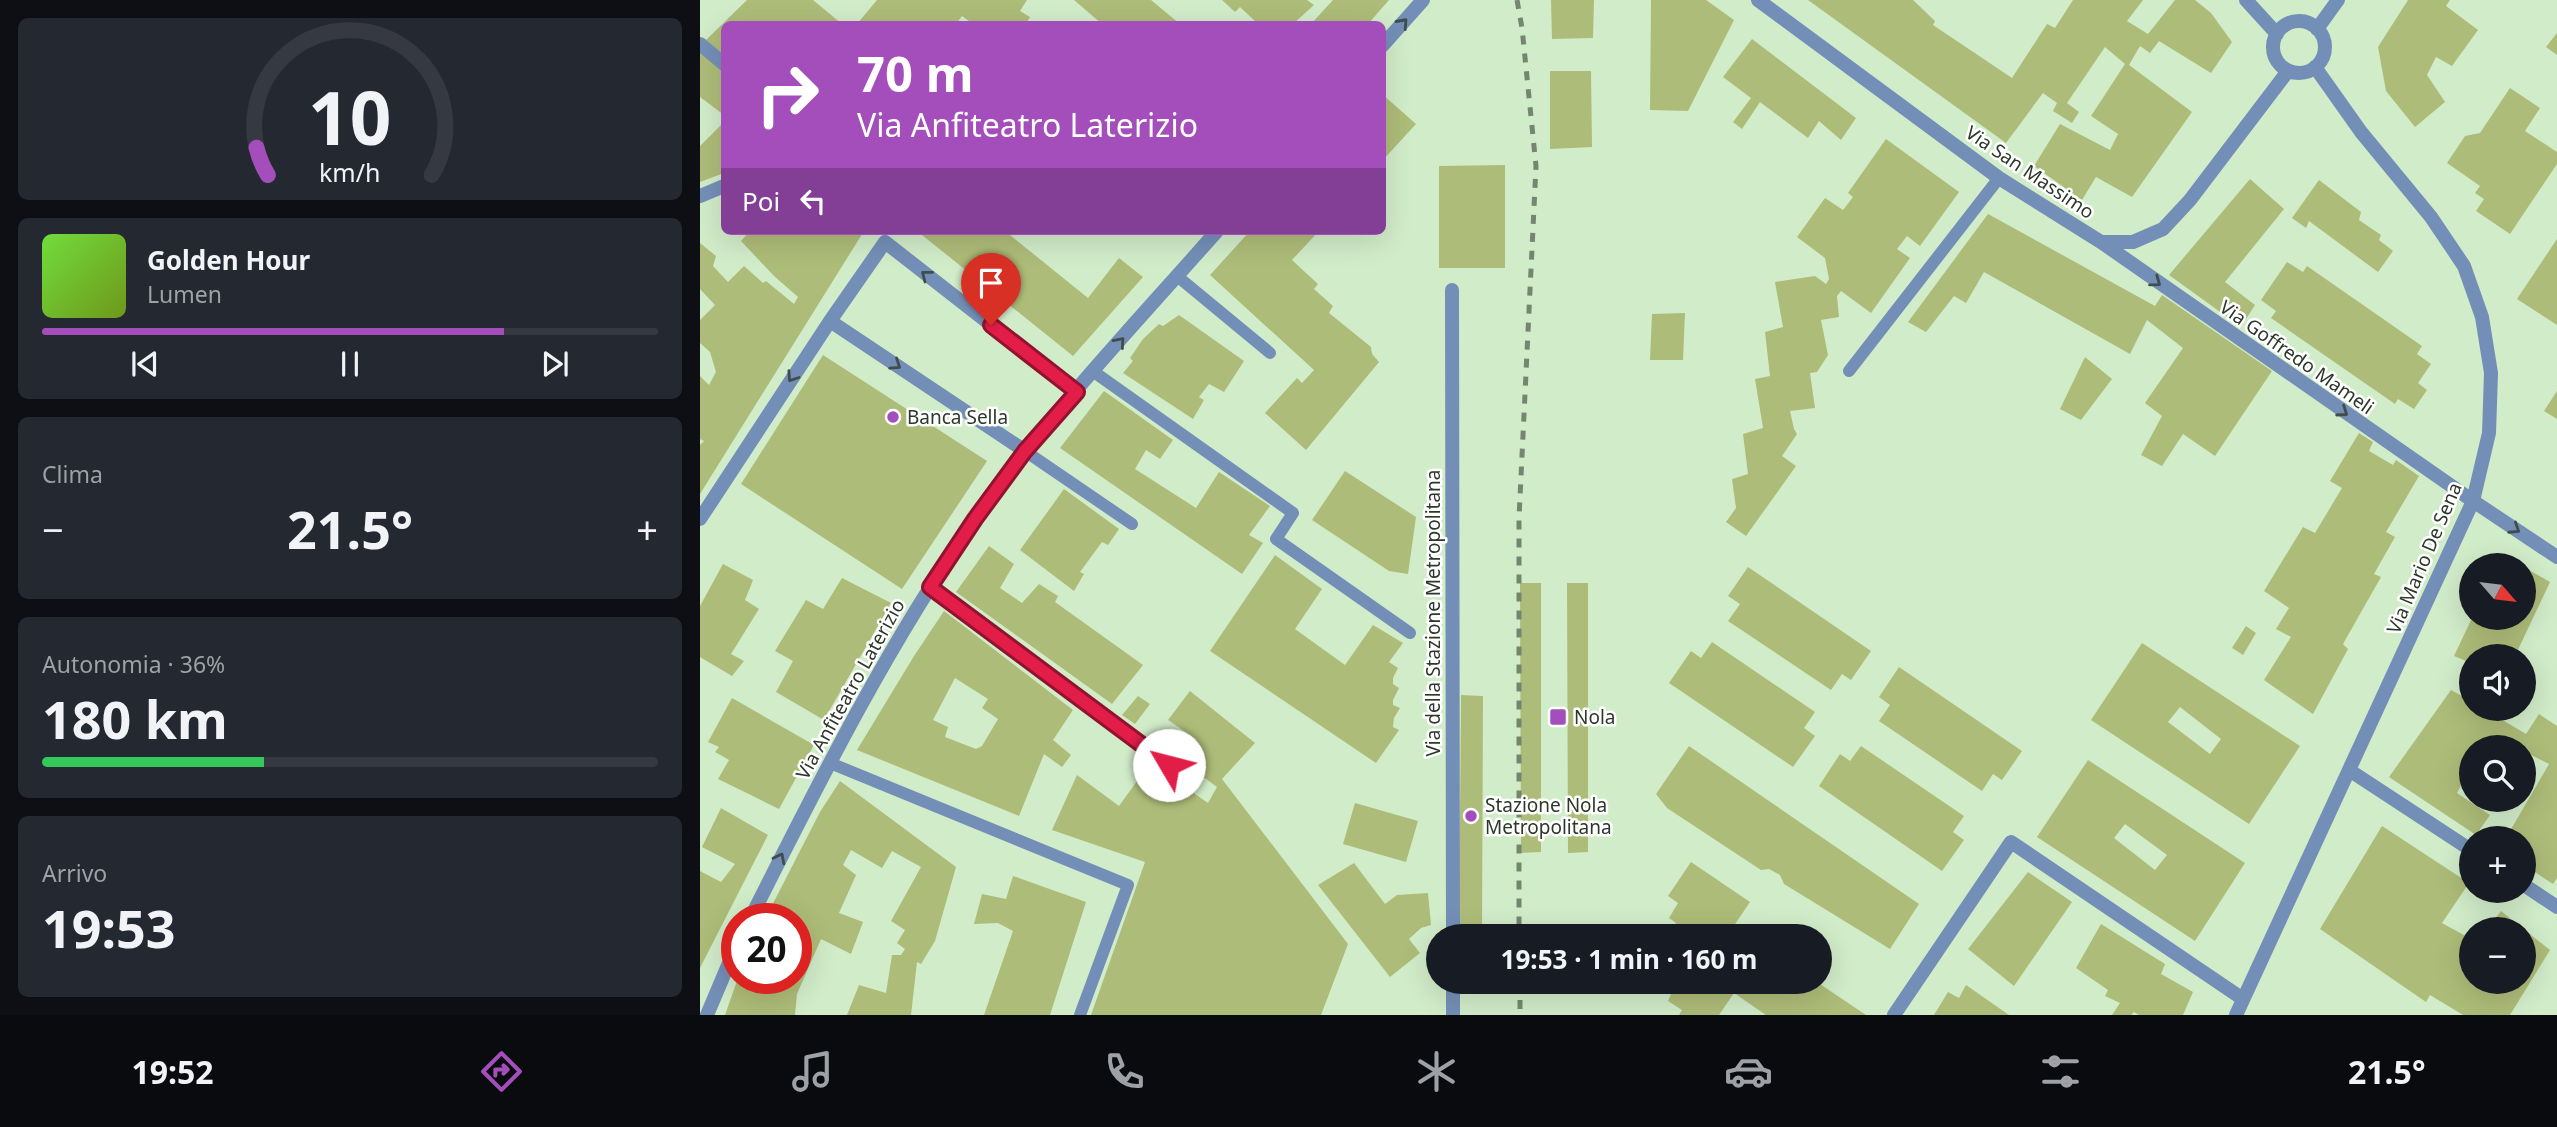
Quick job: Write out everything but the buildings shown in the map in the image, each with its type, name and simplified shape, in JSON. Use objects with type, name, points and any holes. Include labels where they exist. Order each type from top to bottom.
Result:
[{"type":"street","points":[[1386,42],[1423,0]]},
{"type":"street","name":"Via San Massimo","points":[[1758,0],[1999,178],[2101,242],[2133,242],[2163,229],[2190,200],[2288,71]]},
{"type":"street","points":[[2246,0],[2277,34]]},
{"type":"street","points":[[2317,29],[2338,0]]},
{"type":"street","points":[[2300,21],[2317,29],[2325,44],[2324,53],[2315,67],[2307,72],[2288,71],[2280,65],[2274,55],[2273,44],[2283,27],[2300,21]]},
{"type":"street","points":[[700,44],[721,62]]},
{"type":"street","name":"Via Mario De Sena","points":[[2235,1015],[2473,501],[2489,433],[2491,373],[2482,317],[2463,266],[2431,216],[2361,132],[2315,67]]},
{"type":"street","points":[[700,196],[721,187]]},
{"type":"street","name":"Via Anfiteatro Laterizio","points":[[758,903],[893,646],[975,519],[1025,451],[1213,235]]},
{"type":"street","points":[[700,519],[888,237],[1077,392]]},
{"type":"street","name":"Via Goffredo Mameli","points":[[2101,242],[2557,557]]},
{"type":"street","name":"Via della Stazione Metropolitana","points":[[1452,290],[1453,924]]},
{"type":"street","points":[[830,321],[1025,451]]},
{"type":"street","points":[[2349,769],[2459,842]]},
{"type":"street","points":[[1894,1015],[2011,842],[2243,999]]},
{"type":"street","points":[[2536,893],[2557,907]]},
{"type":"street","points":[[707,1015],[721,982]]},
{"type":"street","points":[[1453,994],[1453,1015]]},
{"type":"lane","points":[[1849,372],[1999,178]]},
{"type":"lane","points":[[1177,276],[1270,353]]},
{"type":"lane","points":[[1094,372],[1293,513],[1276,539],[1410,633]]},
{"type":"lane","points":[[1025,451],[1132,524]]},
{"type":"lane","points":[[930,587],[1169,765]]},
{"type":"lane","points":[[830,763],[1129,885],[1080,1015]]},
{"type":"railway","points":[[1517,0],[1536,166],[1519,518],[1519,924]]},
{"type":"railway","points":[[1520,994],[1520,1015]]},
{"type":"place","name":"Banca Sella","points":[[893,417]]},
{"type":"place","name":"Nola","points":[[1558,717]]},
{"type":"place","name":"Stazione Nola Metropolitana","points":[[1471,816]]},
{"type":"route","points":[[991,325],[1077,392],[1025,451],[930,587],[1169,765]]}]
